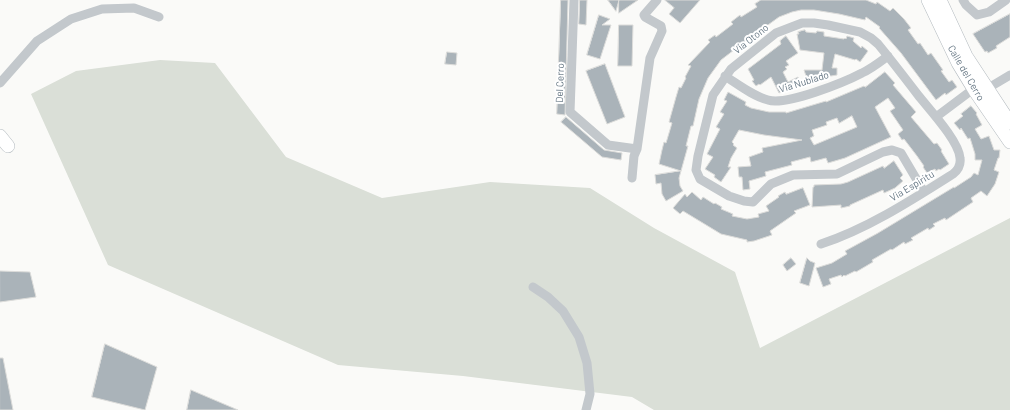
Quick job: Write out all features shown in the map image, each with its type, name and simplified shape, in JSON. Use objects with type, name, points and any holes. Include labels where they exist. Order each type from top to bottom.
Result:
[{"type":"main road","name":"Calle del Cerro","points":[[928,0],[958,63],[1010,123]]},
{"type":"main road","name":"Calle del Cerro","points":[[940,0],[981,90],[1010,142]]},
{"type":"street","name":"Del Cerro","points":[[574,0],[570,112],[608,145],[637,149]]},
{"type":"street","points":[[632,178],[634,156],[637,149],[650,58],[662,31],[661,26],[644,15],[657,0]]},
{"type":"street","points":[[963,0],[966,5],[977,14],[989,12],[1006,0]]},
{"type":"street","points":[[0,83],[37,41],[71,19],[102,9],[134,8],[159,17]]},
{"type":"street","name":"Via Otono","points":[[924,192],[901,153],[892,150],[883,152],[837,174],[794,175],[771,184],[753,202],[744,201],[729,196],[700,180],[696,170],[713,95],[725,76],[731,69],[776,33],[802,23],[814,22],[860,32],[875,41],[936,116]]},
{"type":"street","name":"Via Nublado","points":[[725,76],[740,87],[769,101],[781,101],[799,97],[862,73],[888,56]]},
{"type":"street","points":[[936,116],[968,93],[981,90],[1010,75]]},
{"type":"street","name":"Via Espiritu","points":[[821,244],[842,237],[924,192],[956,171],[961,161],[957,147],[936,116]]},
{"type":"street","points":[[533,287],[548,297],[563,311],[579,337],[587,363],[590,394],[586,410]]},
{"type":"shaded area","points":[[160,60],[215,63],[286,157],[382,198],[490,182],[590,188],[654,228],[735,272],[760,348],[1010,218],[1010,410],[654,410],[632,397],[463,376],[338,365],[108,265],[31,94],[76,71]]},
{"type":"building","points":[[561,0],[568,0],[565,115],[557,114]]},
{"type":"building","points":[[580,0],[587,0],[586,25],[579,24]]},
{"type":"building","points":[[608,0],[619,0],[616,11]]},
{"type":"building","points":[[619,0],[638,0],[619,13]]},
{"type":"building","points":[[665,0],[700,0],[680,23],[669,14],[674,8]]},
{"type":"building","points":[[761,0],[866,0],[876,4],[877,2],[890,11],[893,8],[911,28],[908,30],[918,44],[920,43],[928,55],[931,53],[943,70],[941,71],[949,82],[952,80],[957,87],[946,95],[945,93],[936,100],[901,53],[879,28],[880,27],[866,17],[865,20],[814,10],[792,12],[779,17],[721,60],[708,78],[699,99],[693,126],[691,126],[686,146],[688,146],[681,171],[659,164],[664,142],[666,143],[672,123],[669,122],[679,87],[681,88],[691,66],[688,65],[710,42],[708,40],[715,35],[716,37],[733,24],[731,22],[740,15],[741,17],[757,7],[755,4]]},
{"type":"building","points":[[1010,14],[1010,37],[996,46],[997,48],[988,53],[987,51],[985,52],[973,34]]},
{"type":"building","points":[[599,15],[610,19],[602,25],[611,25],[600,59],[587,55]]},
{"type":"building","points":[[619,25],[633,25],[632,66],[618,66]]},
{"type":"building","points":[[805,30],[806,32],[824,32],[824,36],[844,39],[846,39],[847,36],[854,38],[853,41],[861,48],[862,46],[868,51],[860,62],[856,59],[855,60],[835,54],[832,68],[837,68],[837,75],[825,77],[825,79],[807,79],[804,70],[822,70],[824,53],[800,50],[797,34],[799,34],[798,32]]},
{"type":"building","points":[[786,36],[798,53],[786,61],[789,65],[785,67],[787,69],[783,72],[788,82],[798,77],[802,84],[788,91],[787,89],[779,93],[771,77],[760,85],[759,84],[756,86],[752,81],[754,80],[748,69],[781,44],[780,41]]},
{"type":"building","points":[[447,52],[457,53],[456,65],[445,64]]},
{"type":"building","points":[[605,64],[625,117],[607,124],[586,71]]},
{"type":"building","points":[[885,72],[895,83],[893,85],[916,112],[911,117],[934,144],[937,143],[949,164],[940,170],[939,169],[936,171],[935,169],[927,173],[917,156],[904,139],[902,140],[898,134],[903,130],[890,111],[895,108],[888,98],[875,107],[891,137],[845,158],[828,163],[826,158],[811,162],[810,157],[791,162],[792,165],[765,172],[766,176],[749,181],[750,189],[743,190],[742,177],[739,177],[738,167],[751,166],[749,157],[763,152],[762,148],[802,140],[739,130],[732,142],[737,148],[728,167],[731,167],[721,182],[714,177],[715,175],[705,169],[713,157],[707,154],[720,129],[716,127],[724,114],[720,112],[727,101],[724,100],[728,92],[746,102],[745,105],[751,108],[769,112],[786,113],[826,102],[864,86],[865,87]],"holes":[[[852,116],[857,127],[814,145],[810,138],[814,136],[812,130],[827,125],[826,122],[837,118],[839,123]]]},
{"type":"building","points":[[971,106],[977,113],[976,114],[982,125],[975,129],[981,139],[989,136],[994,150],[1000,150],[999,158],[994,170],[999,172],[995,184],[987,196],[981,191],[971,198],[973,202],[946,220],[945,218],[933,224],[935,226],[929,230],[928,228],[911,238],[913,240],[905,244],[904,242],[892,250],[891,249],[872,260],[873,262],[856,272],[855,271],[842,277],[841,275],[829,279],[831,284],[823,287],[816,268],[832,263],[847,254],[845,251],[954,188],[971,177],[974,173],[978,175],[982,160],[975,160],[975,154],[970,138],[968,139],[961,128],[960,130],[954,123],[963,116],[961,114]]},
{"type":"building","points":[[566,117],[604,150],[622,153],[621,160],[602,157],[561,122]]},
{"type":"building","points":[[894,161],[903,175],[900,178],[903,181],[895,188],[884,193],[883,190],[850,206],[841,208],[841,205],[812,207],[814,185],[841,184],[848,182],[883,166],[884,168]]},
{"type":"building","points":[[681,171],[679,178],[680,186],[683,191],[666,201],[662,194],[661,183],[656,184],[655,175]]},
{"type":"building","points":[[803,188],[810,205],[794,211],[796,213],[770,231],[772,235],[754,241],[747,242],[747,240],[721,234],[683,211],[680,214],[673,208],[685,194],[687,197],[692,192],[701,200],[703,197],[722,207],[721,209],[733,214],[732,216],[747,219],[759,217],[758,214],[769,211],[766,206],[785,192],[786,194]]},
{"type":"building","points":[[791,258],[796,264],[787,271],[783,265]]},
{"type":"building","points":[[807,258],[815,263],[809,286],[800,283]]},
{"type":"building","points":[[0,271],[30,272],[36,297],[0,302]]},
{"type":"building","points":[[105,344],[157,367],[145,410],[92,397]]},
{"type":"building","points":[[0,358],[3,358],[13,410],[0,410]]},
{"type":"building","points":[[191,390],[238,410],[187,410]]}]
